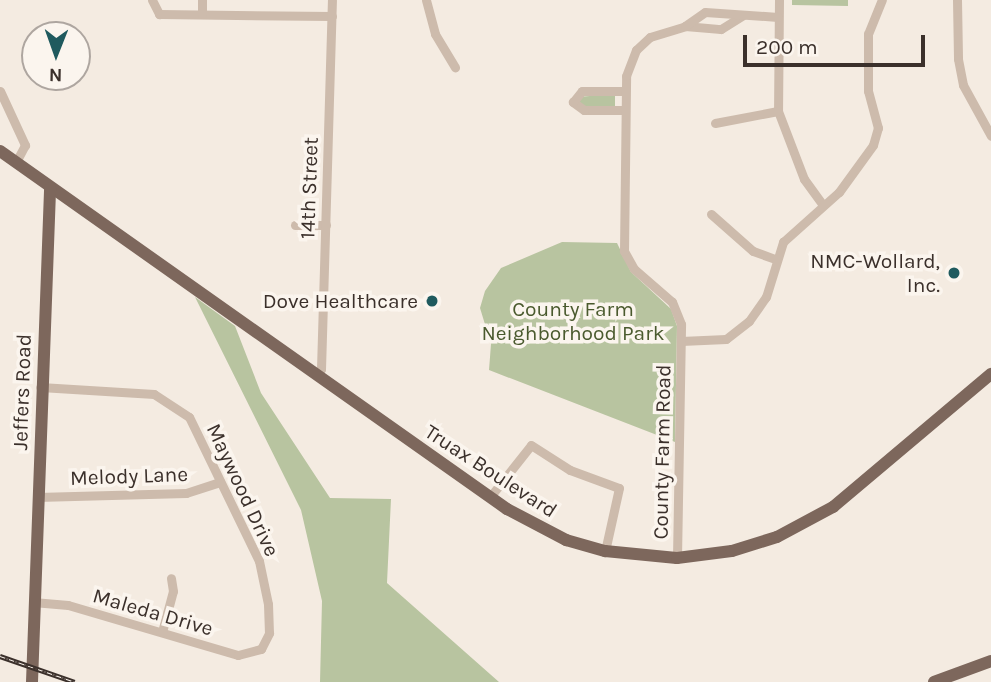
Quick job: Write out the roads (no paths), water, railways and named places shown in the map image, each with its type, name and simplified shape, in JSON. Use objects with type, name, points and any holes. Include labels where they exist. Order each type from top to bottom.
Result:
[{"type":"main road","name":"Truax Boulevard","points":[[0,151],[490,497],[541,529],[606,551],[677,558],[756,545],[811,520],[991,374]]},
{"type":"main road","name":"Jeffers Road","points":[[32,682],[40,387],[50,188]]},
{"type":"main road","points":[[934,682],[991,661]]},
{"type":"street","points":[[152,0],[159,14],[332,16]]},
{"type":"street","points":[[202,0],[202,14]]},
{"type":"street","name":"14th Street","points":[[317,375],[321,369],[332,0]]},
{"type":"street","points":[[426,0],[435,34],[455,67]]},
{"type":"street","points":[[779,0],[778,111],[804,179],[823,205]]},
{"type":"street","points":[[681,341],[726,339],[749,321],[766,297],[775,259],[790,234],[839,192],[877,136],[868,91],[868,34],[883,0]]},
{"type":"street","points":[[957,0],[958,59],[963,85],[991,136]]},
{"type":"street","name":"County Farm Road","points":[[677,558],[681,341],[676,306],[634,269],[624,251],[624,110],[629,64],[636,50],[650,37],[685,26],[716,10],[742,16],[778,17]]},
{"type":"street","name":"County Farm Road","points":[[685,26],[721,29],[742,16]]},
{"type":"street","points":[[0,91],[25,145],[16,162]]},
{"type":"street","points":[[624,110],[584,110],[573,102],[582,91],[625,91]]},
{"type":"street","points":[[715,123],[778,111]]},
{"type":"street","points":[[711,214],[753,251],[775,259]]},
{"type":"street","points":[[295,225],[326,225]]},
{"type":"street","name":"Maywood Drive","points":[[40,387],[143,393],[172,402],[189,417],[263,576],[270,623],[268,640],[261,649]]},
{"type":"street","points":[[490,497],[531,445],[570,470],[619,488],[606,551]]},
{"type":"street","name":"Melody Lane","points":[[37,497],[186,493],[220,482]]},
{"type":"street","points":[[162,632],[173,591],[171,578]]},
{"type":"street","name":"Maleda Drive","points":[[33,601],[68,605],[238,655],[261,649]]},
{"type":"railway","points":[[0,656],[75,682]]},
{"type":"place","name":"NMC-Wollard, Inc.","points":[[954,273]]},
{"type":"place","name":"Dove Healthcare","points":[[432,301]]},
{"type":"park label","name":"County Farm Neighborhood Park","points":[[573,321]]}]
